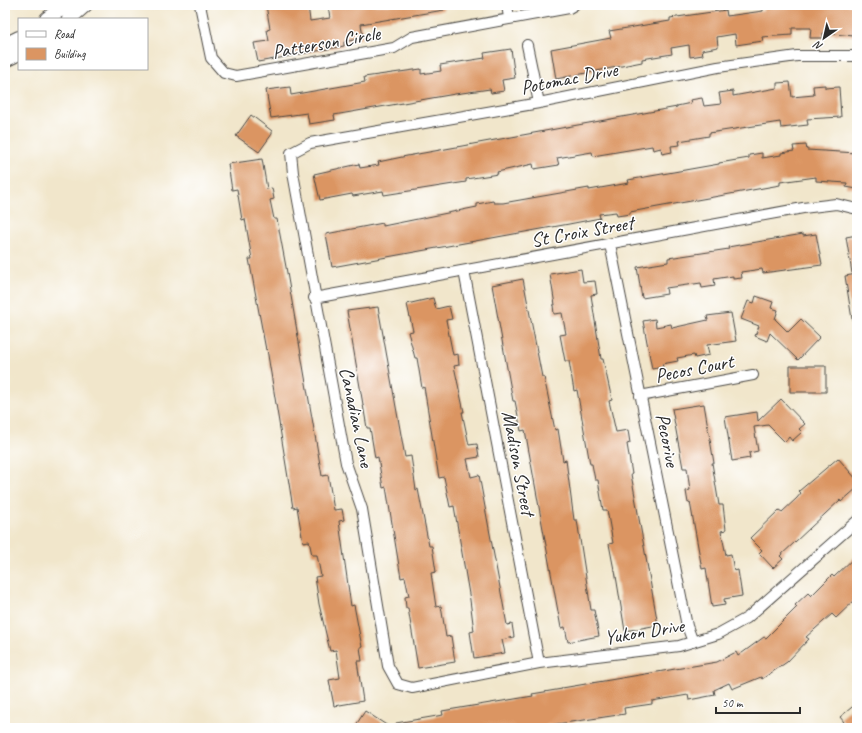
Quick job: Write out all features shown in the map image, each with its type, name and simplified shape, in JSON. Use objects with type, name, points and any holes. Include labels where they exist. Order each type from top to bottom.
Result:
[{"type":"street","points":[[48,18],[66,5]]},
{"type":"street","points":[[70,18],[85,5]]},
{"type":"street","name":"Patterson Circle","points":[[200,5],[211,58],[224,73],[236,76],[394,48],[412,37],[569,8],[574,5]]},
{"type":"street","points":[[507,5],[509,18]]},
{"type":"street","points":[[5,45],[18,38]]},
{"type":"street","points":[[527,45],[539,103]]},
{"type":"street","points":[[5,60],[18,54]]},
{"type":"street","name":"Potomac Drive","points":[[291,153],[310,143],[539,103],[718,67],[797,56],[857,56]]},
{"type":"street","name":"Canadian Lane","points":[[291,153],[314,298],[346,463],[362,509],[388,666],[398,684]]},
{"type":"street","name":"St Croix Street","points":[[314,298],[803,208],[836,204],[857,209]]},
{"type":"street","name":"Pecorive","points":[[610,244],[686,626],[693,642]]},
{"type":"street","name":"Madison Street","points":[[464,271],[539,663]]},
{"type":"street","name":"Pecos Court","points":[[640,396],[754,375]]},
{"type":"street","name":"Yukon Drive","points":[[398,684],[412,688],[539,663],[679,646],[718,634],[748,618],[857,521]]},
{"type":"building","points":[[266,5],[308,5],[310,21],[330,18],[328,5],[443,5],[444,10],[361,24],[363,38],[344,42],[344,46],[258,62],[254,43],[269,41],[267,30],[270,29]]},
{"type":"building","points":[[763,5],[857,5],[857,34],[854,33],[854,36],[823,33],[823,38],[810,38],[811,28],[792,28],[792,35],[762,37],[763,41],[736,45],[735,34],[717,37],[718,47],[702,50],[703,55],[690,57],[689,45],[671,48],[672,54],[642,59],[642,62],[556,79],[551,49],[611,38],[609,31],[670,21],[670,18],[726,10],[727,16],[763,11]]},
{"type":"building","points":[[511,49],[515,78],[502,80],[504,91],[491,93],[490,89],[455,94],[334,115],[335,120],[309,124],[307,113],[271,118],[266,90],[290,87],[291,95],[365,82],[364,77],[421,69],[421,74],[441,71],[440,65],[485,58],[484,53]]},
{"type":"building","points":[[790,82],[792,97],[814,95],[813,86],[825,85],[825,88],[839,87],[841,117],[807,119],[808,125],[781,128],[780,122],[709,133],[709,136],[679,141],[680,145],[671,146],[672,152],[662,154],[661,148],[653,150],[652,146],[593,156],[592,152],[557,158],[559,165],[534,169],[533,164],[497,172],[498,174],[466,179],[466,182],[384,195],[383,191],[353,196],[352,194],[320,200],[314,174],[359,164],[360,168],[379,165],[378,162],[407,156],[677,107],[691,103],[690,100],[702,98],[704,106],[721,104],[719,93],[733,91],[733,96],[777,88],[777,83]]},
{"type":"building","points":[[251,115],[272,131],[272,134],[259,152],[236,136]]},
{"type":"building","points":[[806,145],[807,150],[857,153],[857,189],[846,187],[847,183],[816,181],[816,177],[780,182],[780,185],[630,212],[630,214],[617,216],[616,212],[599,214],[600,218],[332,267],[326,234],[383,223],[383,226],[477,207],[477,204],[493,201],[494,203],[503,203],[589,188],[589,190],[629,183],[628,180],[749,158],[749,155],[762,153],[762,158],[781,155],[781,153],[794,151],[793,146]]},
{"type":"building","points":[[262,159],[267,189],[272,188],[274,199],[270,200],[274,219],[277,219],[322,476],[328,475],[334,510],[342,509],[344,520],[339,521],[351,606],[354,605],[362,647],[360,647],[362,661],[357,661],[363,701],[334,706],[329,680],[340,678],[336,650],[330,651],[319,604],[315,577],[321,576],[317,555],[312,555],[309,541],[303,542],[297,507],[293,508],[267,349],[266,350],[249,259],[252,259],[245,219],[242,220],[237,189],[232,190],[228,164]]},
{"type":"building","points":[[803,234],[803,236],[816,234],[822,265],[763,273],[762,269],[741,272],[742,278],[733,279],[733,276],[714,279],[715,286],[702,288],[701,283],[666,288],[667,294],[642,298],[637,267],[668,262],[668,258],[729,249],[728,247]]},
{"type":"building","points":[[857,235],[857,273],[852,273],[846,237]]},
{"type":"building","points":[[581,269],[583,282],[595,281],[597,294],[591,295],[601,359],[603,359],[612,400],[609,401],[616,432],[628,430],[630,443],[627,444],[631,474],[658,625],[625,631],[609,544],[613,543],[607,510],[603,510],[598,480],[595,480],[592,464],[590,464],[577,390],[574,391],[569,361],[565,361],[560,335],[566,334],[562,313],[554,314],[553,305],[555,305],[550,274]]},
{"type":"building","points":[[857,274],[857,318],[852,319],[845,276]]},
{"type":"building","points":[[523,279],[542,377],[544,377],[555,430],[558,429],[563,461],[566,460],[574,520],[577,520],[591,610],[594,610],[599,636],[568,642],[565,627],[561,628],[525,430],[521,431],[515,401],[513,401],[492,285]]},
{"type":"building","points":[[756,296],[773,302],[771,308],[778,310],[775,319],[788,332],[801,319],[820,337],[798,360],[770,333],[767,341],[755,336],[759,326],[741,319],[748,301],[754,303]]},
{"type":"building","points":[[433,298],[436,309],[449,306],[452,319],[446,320],[453,355],[458,354],[459,365],[454,366],[464,412],[462,412],[469,445],[477,444],[479,457],[467,459],[471,477],[479,475],[507,625],[512,624],[514,637],[502,640],[505,653],[474,658],[470,632],[474,631],[470,600],[454,506],[450,507],[444,477],[439,478],[424,387],[422,388],[417,358],[415,358],[408,332],[413,331],[407,304]]},
{"type":"building","points":[[378,307],[405,457],[411,456],[416,490],[418,489],[429,546],[432,546],[436,572],[431,573],[436,607],[441,606],[446,637],[451,636],[455,662],[418,668],[408,608],[406,608],[405,597],[409,596],[405,577],[401,578],[386,487],[383,488],[378,457],[375,458],[370,428],[367,428],[347,311]]},
{"type":"building","points":[[731,313],[736,341],[707,345],[709,355],[695,358],[694,355],[677,358],[678,361],[662,364],[663,367],[652,369],[643,321],[655,319],[656,327],[671,324],[672,328],[708,320],[707,316]]},
{"type":"building","points":[[790,366],[826,366],[826,392],[790,392]]},
{"type":"building","points":[[781,399],[805,424],[799,429],[802,432],[792,441],[789,437],[785,442],[768,425],[754,427],[758,451],[749,453],[750,458],[732,461],[725,417],[757,412],[758,421]]},
{"type":"building","points":[[704,404],[714,463],[712,463],[719,505],[723,505],[726,530],[721,531],[726,555],[731,554],[734,571],[738,570],[742,596],[724,599],[725,605],[712,607],[706,568],[702,569],[690,502],[688,503],[686,491],[690,490],[687,468],[683,468],[672,409]]},
{"type":"building","points":[[838,458],[857,480],[857,488],[841,502],[840,500],[780,556],[783,559],[773,568],[759,553],[762,550],[750,538],[779,510],[782,512],[797,498],[801,493],[799,491]]},
{"type":"building","points":[[857,555],[857,598],[836,618],[832,614],[806,637],[809,639],[787,662],[762,679],[761,677],[732,689],[729,683],[714,690],[715,695],[689,700],[688,695],[652,701],[652,704],[624,708],[625,714],[530,728],[397,728],[396,723],[443,715],[442,711],[533,696],[532,694],[562,688],[717,662],[736,652],[738,656],[764,637],[766,638],[797,607],[795,605],[808,593],[811,596],[832,575],[834,577]]},
{"type":"building","points":[[857,703],[857,728],[836,728],[844,722],[840,717]]},
{"type":"building","points":[[365,711],[391,728],[354,728]]}]
